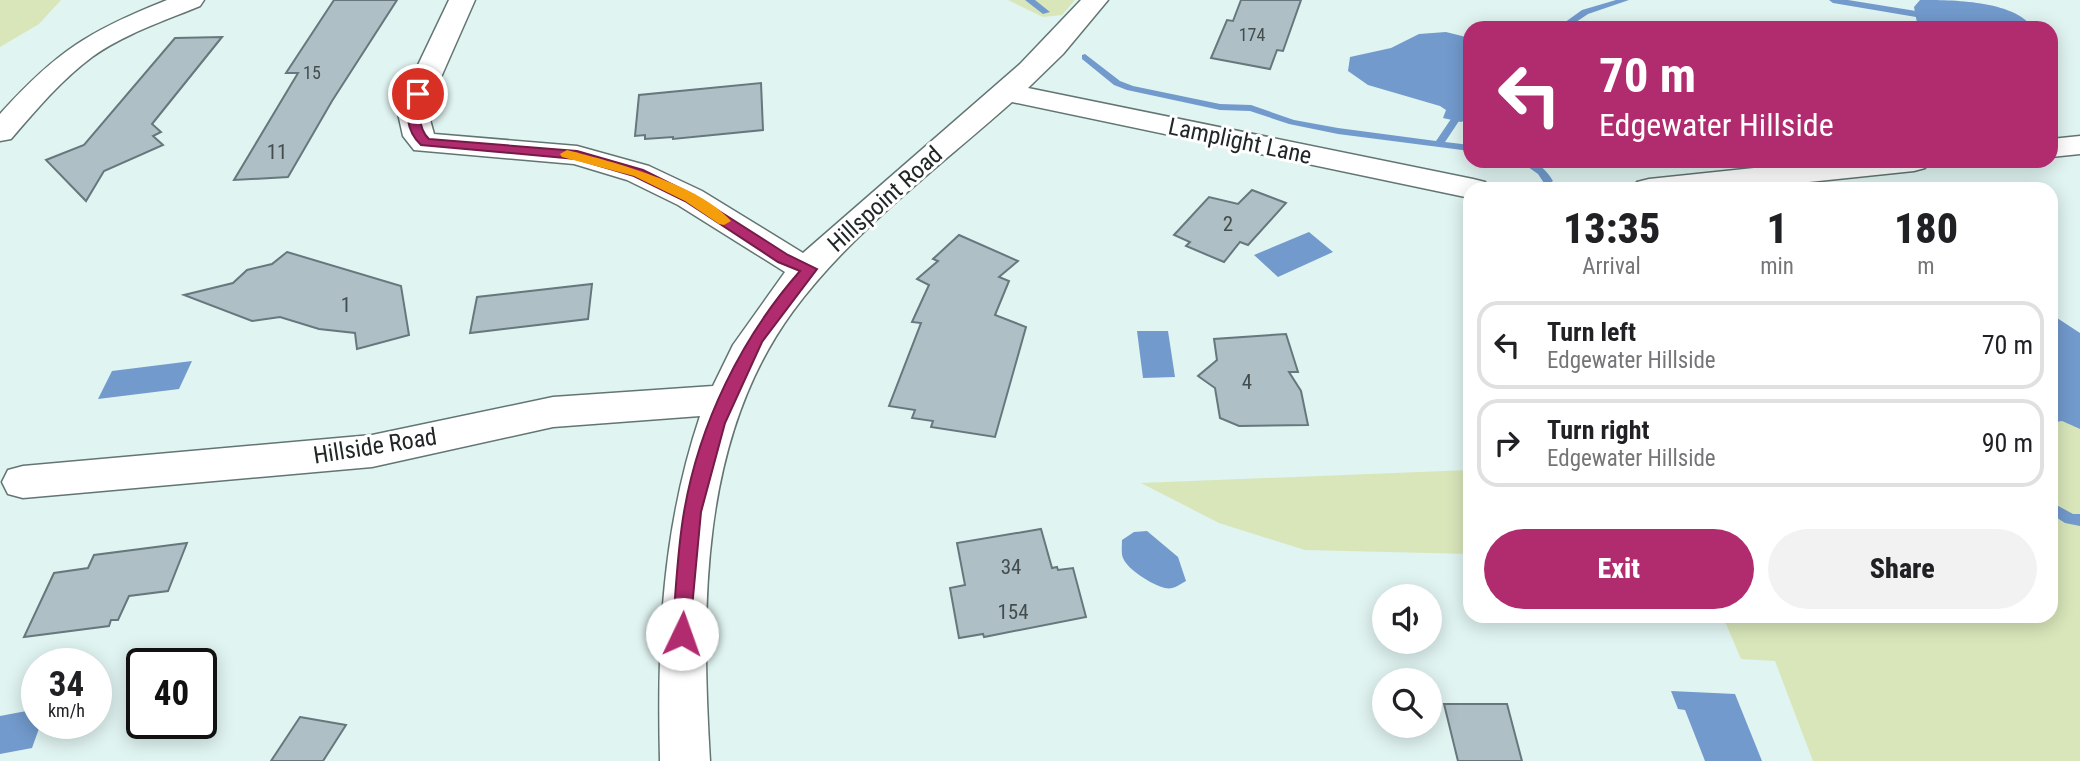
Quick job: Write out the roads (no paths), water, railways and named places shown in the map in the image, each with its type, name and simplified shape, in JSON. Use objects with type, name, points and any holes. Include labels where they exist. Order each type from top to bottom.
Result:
[{"type":"street","points":[[0,132],[46,83],[82,51],[108,36],[191,0]]},
{"type":"street","points":[[462,0],[412,109],[418,136],[425,143],[577,155],[638,173],[690,198],[783,258],[809,269]]},
{"type":"street","name":"Hillspoint Road","points":[[685,761],[681,656],[685,569],[693,512],[725,401],[755,341],[780,303],[809,269],[914,171],[1007,92],[1067,34],[1096,0]]},
{"type":"street","name":"Lamplight Lane","points":[[1007,92],[1463,187]]},
{"type":"street","points":[[2058,147],[2080,145]]},
{"type":"street","points":[[1715,182],[1848,168]]},
{"type":"street","name":"Hillside Road","points":[[23,482],[372,451],[553,412],[685,401],[725,401]]},
{"type":"water","points":[[1920,0],[1964,1],[1997,7],[2026,21],[1917,21],[1914,7]]},
{"type":"water","points":[[1446,32],[1463,36],[1463,121],[1443,118],[1446,110],[1440,106],[1368,85],[1348,71],[1350,57],[1391,48],[1419,34]]},
{"type":"water","points":[[1309,232],[1333,252],[1278,277],[1254,255]]},
{"type":"water","points":[[2058,319],[2080,333],[2080,429],[2058,422]]},
{"type":"water","points":[[1137,331],[1168,331],[1175,377],[1143,378]]},
{"type":"water","points":[[192,361],[179,389],[98,399],[112,371]]},
{"type":"water","points":[[1147,531],[1178,557],[1186,581],[1173,588],[1165,588],[1141,576],[1125,562],[1122,540],[1134,532]]},
{"type":"water","points":[[1671,691],[1735,694],[1762,761],[1705,761],[1685,710],[1678,709]]},
{"type":"water","points":[[21,712],[21,739],[35,739],[32,748],[0,754],[0,716]]},
{"type":"waterway","points":[[1029,0],[1046,12]]},
{"type":"waterway","points":[[1572,21],[1585,12],[1625,0]]},
{"type":"waterway","points":[[1833,0],[1916,14]]},
{"type":"waterway","points":[[1085,57],[1117,83],[1130,88],[1220,107],[1251,108],[1292,122],[1338,131],[1463,147]]},
{"type":"waterway","points":[[1440,142],[1454,121]]},
{"type":"waterway","points":[[1536,168],[1548,181]]},
{"type":"waterway","points":[[2058,511],[2070,519],[2080,520]]}]
